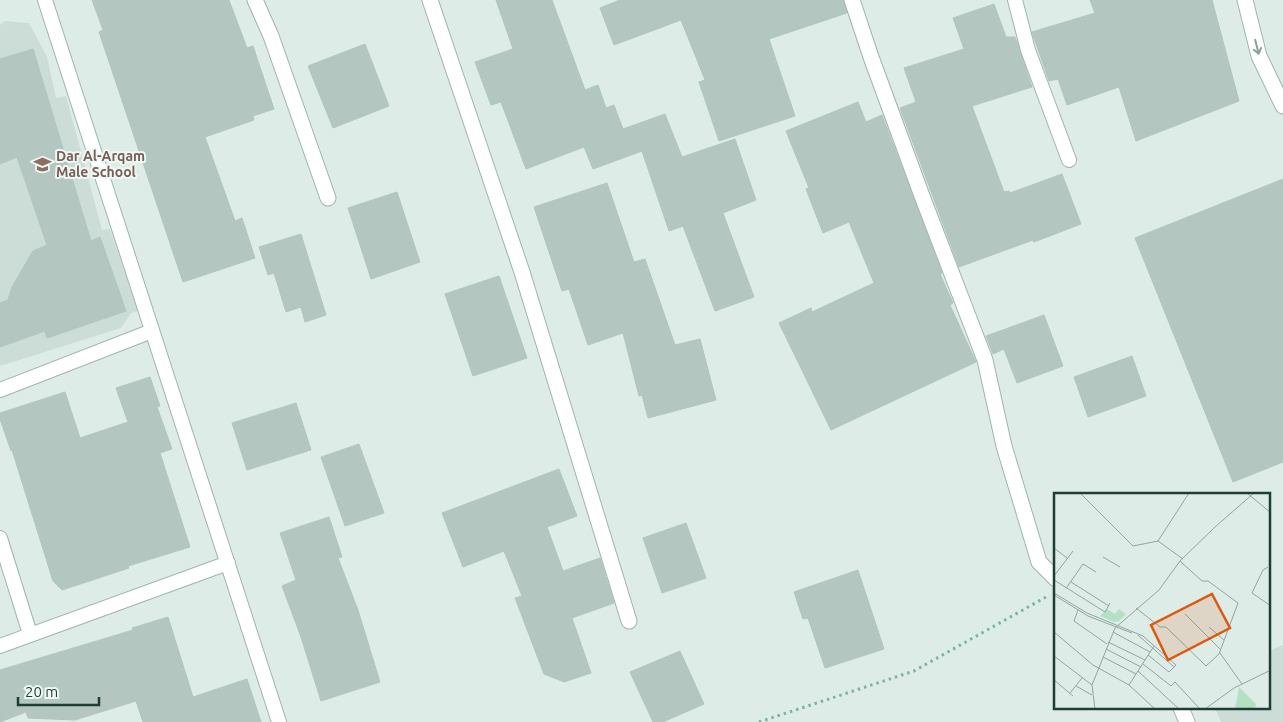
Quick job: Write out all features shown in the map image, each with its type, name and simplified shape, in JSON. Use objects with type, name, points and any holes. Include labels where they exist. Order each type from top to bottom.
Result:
[{"type":"street","points":[[254,0],[271,36],[328,198]]},
{"type":"street","points":[[430,0],[522,272],[630,621]]},
{"type":"street","points":[[852,0],[922,196],[985,360],[1004,446],[1039,562],[1054,577]]},
{"type":"street","points":[[1245,0],[1259,56],[1283,106]]},
{"type":"street","points":[[1182,710],[1187,722]]},
{"type":"lane","points":[[45,0],[279,722]]},
{"type":"lane","points":[[1015,0],[1028,50],[1069,160]]},
{"type":"lane","points":[[0,390],[152,331]]},
{"type":"lane","points":[[0,538],[30,634]]},
{"type":"lane","points":[[0,646],[228,563]]},
{"type":"path","points":[[759,722],[914,671],[1047,597]]},
{"type":"shaded area","name":"Dar Al-Arqam Male School","points":[[5,21],[29,23],[47,57],[56,98],[66,96],[102,230],[110,229],[138,311],[131,313],[121,328],[0,366],[0,25]]},
{"type":"shaded area","points":[[1283,645],[1283,722],[1221,722],[1216,710],[1270,710],[1270,651]]},
{"type":"building","points":[[92,0],[229,0],[247,48],[253,46],[274,109],[253,116],[254,120],[205,137],[235,221],[242,218],[255,258],[183,282],[99,32],[103,30]]},
{"type":"building","points":[[496,0],[552,0],[585,90],[598,85],[606,108],[614,105],[623,129],[665,114],[682,157],[735,139],[756,200],[723,213],[754,297],[715,311],[683,226],[669,231],[642,151],[593,169],[584,147],[526,169],[501,102],[491,105],[475,62],[513,49]]},
{"type":"building","points":[[620,0],[843,0],[847,13],[769,39],[795,116],[719,141],[699,82],[705,80],[681,20],[614,45],[600,8]]},
{"type":"building","points":[[1090,0],[1212,0],[1239,101],[1136,141],[1119,87],[1067,105],[1058,79],[1049,81],[1032,32],[1095,13]]},
{"type":"building","points":[[994,4],[1006,37],[1015,37],[1032,87],[972,106],[1004,192],[1009,191],[1010,193],[1062,174],[1081,224],[959,267],[900,108],[916,102],[904,68],[964,49],[953,18]]},
{"type":"building","points":[[365,44],[389,106],[333,128],[308,66]]},
{"type":"building","name":"Dar Al-Arqam Male School","points":[[33,49],[91,241],[100,237],[126,311],[47,338],[45,331],[0,347],[0,303],[8,300],[12,287],[33,251],[47,245],[17,157],[0,164],[0,59]]},
{"type":"building","points":[[858,102],[866,122],[882,115],[942,273],[940,274],[953,303],[950,305],[976,362],[831,430],[779,323],[811,308],[812,312],[874,283],[849,222],[823,233],[806,189],[809,188],[786,131]]},
{"type":"building","points":[[1283,179],[1283,462],[1233,482],[1135,238]]},
{"type":"building","points":[[607,183],[634,262],[645,259],[675,345],[700,339],[716,400],[648,418],[642,395],[639,396],[623,333],[588,345],[569,289],[562,291],[534,207]]},
{"type":"building","points":[[397,192],[420,262],[371,279],[348,208]]},
{"type":"building","points":[[301,234],[326,315],[305,322],[301,307],[286,312],[274,273],[268,275],[259,247]]},
{"type":"building","points":[[499,276],[527,358],[473,376],[445,294]]},
{"type":"building","points":[[1044,315],[1063,366],[1017,383],[1004,349],[993,354],[986,336]]},
{"type":"building","points":[[1132,356],[1146,396],[1088,417],[1074,377]]},
{"type":"building","points":[[150,377],[160,406],[157,407],[172,449],[160,453],[190,547],[128,566],[129,568],[62,590],[53,581],[12,450],[0,419],[0,413],[65,392],[80,438],[128,422],[116,388]]},
{"type":"building","points":[[296,403],[311,450],[247,470],[232,423]]},
{"type":"building","points":[[359,444],[384,513],[345,526],[321,457]]},
{"type":"building","points":[[559,469],[577,516],[547,527],[563,571],[600,558],[614,603],[572,618],[591,673],[564,682],[544,674],[515,598],[522,596],[504,551],[463,567],[442,513]]},
{"type":"building","points":[[329,517],[342,557],[338,558],[358,610],[380,682],[321,701],[301,637],[282,586],[296,580],[280,533]]},
{"type":"building","points":[[686,523],[706,578],[662,593],[643,538]]},
{"type":"building","points":[[858,570],[884,649],[825,668],[808,618],[803,619],[794,592]]},
{"type":"building","points":[[168,617],[193,697],[247,679],[261,722],[143,722],[136,701],[75,720],[28,718],[26,712],[0,722],[0,670],[133,630],[132,628]]},
{"type":"building","points":[[680,651],[704,704],[663,722],[653,722],[630,672]]},
{"type":"place","name":"Dar Al-Arqam Male School","points":[[42,164]]}]
